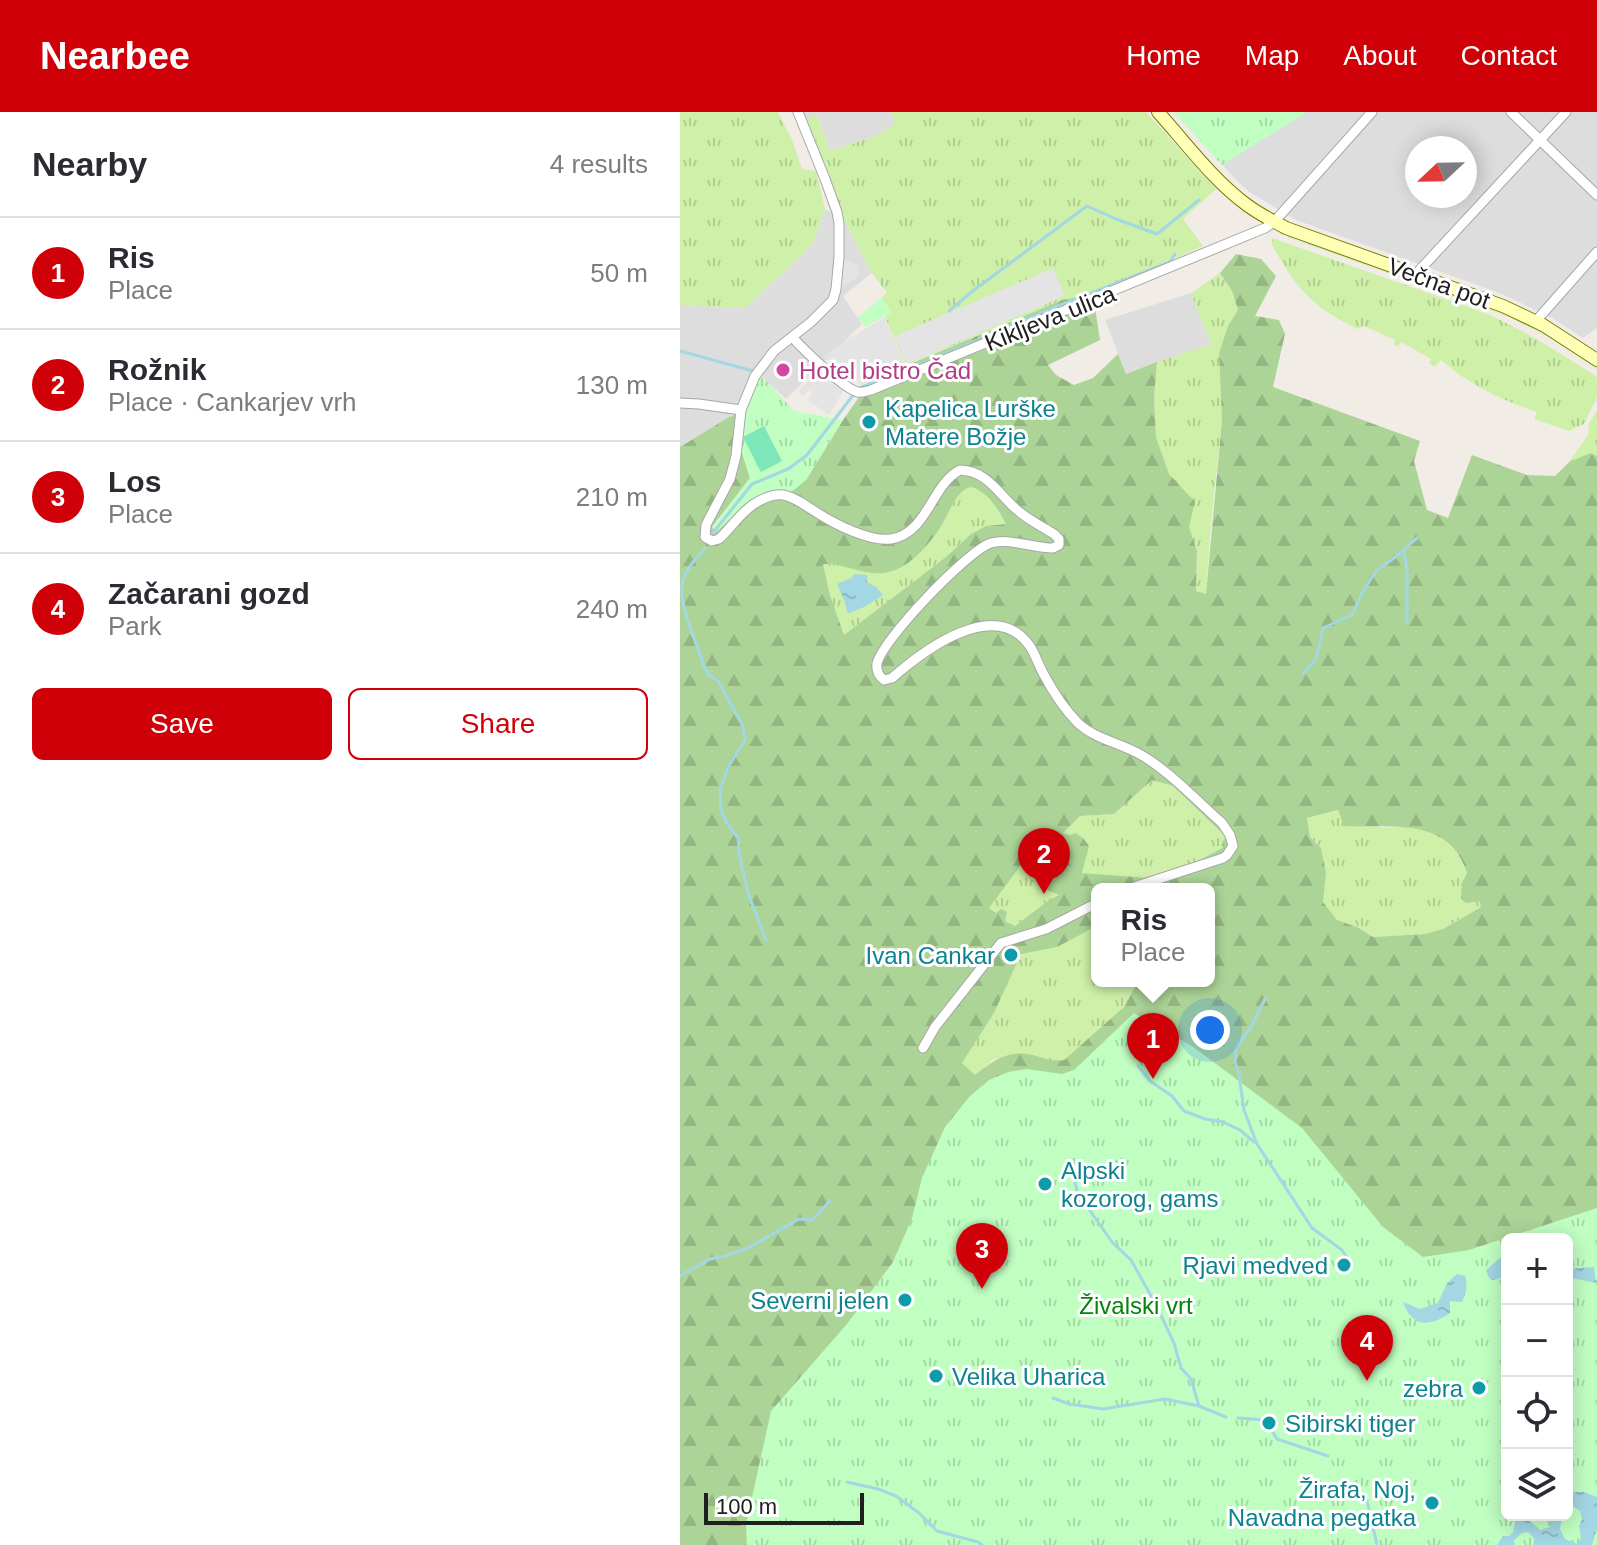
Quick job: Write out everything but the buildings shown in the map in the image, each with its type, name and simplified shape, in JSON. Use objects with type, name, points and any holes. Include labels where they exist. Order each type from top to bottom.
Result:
[{"type":"main road","name":"Večna pot","points":[[1158,112],[1231,191],[1274,222],[1503,306],[1536,321],[1597,360]]},
{"type":"street","points":[[798,112],[837,212],[839,257],[833,300],[774,351],[755,376],[741,410],[730,479],[706,525],[705,537],[712,541],[719,539],[752,505],[783,495],[800,501],[853,531],[889,539],[917,523],[952,474],[967,470],[991,482],[1017,509],[1054,534],[1059,539],[1059,545],[1045,548],[1001,542],[983,547],[925,599],[881,654],[877,665],[880,678],[892,678],[932,647],[950,638],[995,624],[1009,627],[1021,636],[1031,647],[1044,676],[1077,723],[1092,734],[1147,758],[1222,823],[1230,835],[1233,846],[1223,858],[1146,883]]},
{"type":"street","points":[[1274,222],[1372,112]]},
{"type":"street","points":[[1511,112],[1597,195]]},
{"type":"street","points":[[1415,275],[1566,112]]},
{"type":"street","name":"Kikljeva ulica","points":[[792,337],[843,382],[857,392],[867,392],[1148,278],[1274,222]]},
{"type":"street","points":[[1536,321],[1597,252]]},
{"type":"street","points":[[680,403],[741,410]]},
{"type":"street","points":[[923,1048],[935,1027],[1001,943],[1046,929],[1091,906]]},
{"type":"shaded area","points":[[802,112],[891,112],[896,124],[875,136],[830,151],[817,115],[807,123]]},
{"type":"shaded area","points":[[1174,112],[1597,112],[1597,328],[1583,338],[1552,318],[1502,294],[1296,220],[1251,193]]},
{"type":"shaded area","points":[[825,209],[843,219],[872,273],[843,296],[862,324],[786,399],[760,375],[745,412],[729,417],[680,447],[680,305],[745,308],[812,245]]},
{"type":"shaded area","points":[[842,259],[858,265],[860,275],[841,288]]},
{"type":"shaded area","points":[[1053,268],[1065,296],[907,364],[895,336]]},
{"type":"shaded area","points":[[1191,293],[1211,344],[1126,374],[1105,320]]},
{"type":"shaded area","points":[[885,317],[905,365],[861,385],[833,357],[828,361],[824,356],[840,344]]},
{"type":"shaded area","points":[[820,368],[845,388],[829,415],[808,400],[813,393],[810,390],[803,396],[798,392]]},
{"type":"green space","points":[[680,112],[778,112],[802,169],[816,171],[825,209],[812,245],[745,308],[680,305]]},
{"type":"green space","points":[[891,112],[1146,112],[1216,189],[1183,219],[1203,246],[1093,294],[1062,300],[906,365],[885,317],[891,312],[881,298],[887,293],[872,273],[843,219],[807,123],[816,114],[830,151],[875,136],[895,124]]},
{"type":"green space","points":[[1174,112],[1307,112],[1222,165]]},
{"type":"green space","points":[[1288,234],[1511,315],[1554,337],[1597,366],[1597,369],[1552,339],[1510,317],[1288,237]]},
{"type":"green space","points":[[1272,238],[1485,313],[1556,351],[1597,377],[1597,397],[1584,424],[1569,431],[1534,419],[1537,412],[1486,391],[1441,360],[1434,367],[1429,363],[1431,359],[1401,342],[1398,347],[1394,345],[1395,340],[1364,326],[1357,329],[1341,321],[1316,304],[1298,285],[1272,245]]},
{"type":"green space","points":[[1236,254],[1261,259],[1276,276],[1255,316],[1279,320],[1285,334],[1273,387],[1420,441],[1414,461],[1427,510],[1448,518],[1472,455],[1527,475],[1555,476],[1569,462],[1590,453],[1597,456],[1597,1214],[1529,1233],[1501,1233],[1501,1246],[1246,1545],[680,1545],[680,447],[729,417],[745,412],[738,440],[750,478],[712,527],[717,531],[757,497],[806,480],[870,381],[1062,300],[1093,294],[1100,340],[1048,365],[1056,375],[1074,385],[1093,378],[1118,354],[1126,374],[1157,362],[1154,398],[1156,437],[1169,474],[1195,502],[1189,527],[1197,551],[1196,591],[1206,594],[1222,420],[1219,353],[1228,326],[1238,310],[1232,291],[1220,273]],"holes":[[[971,487],[996,507],[1006,524],[986,526],[971,534],[946,557],[844,635],[823,564],[877,573],[893,571],[927,545],[960,494]],[[1152,780],[1173,786],[1225,836],[1222,848],[1196,862],[1149,878],[1082,873],[1089,846],[1076,833],[1063,833],[1080,816],[1114,814]],[[1338,810],[1344,826],[1417,829],[1447,842],[1459,855],[1467,873],[1462,883],[1461,898],[1466,903],[1479,901],[1481,907],[1443,929],[1425,934],[1373,937],[1337,920],[1323,902],[1326,872],[1321,848],[1310,837],[1307,818]],[[1032,850],[1042,867],[1043,888],[1059,895],[1015,926],[1005,921],[1007,912],[1001,909],[996,913],[989,908]]]},
{"type":"green space","points":[[1220,273],[1232,291],[1238,310],[1228,326],[1219,353],[1222,420],[1206,594],[1196,591],[1197,551],[1189,527],[1194,502],[1169,474],[1156,437],[1154,398],[1157,362],[1211,344],[1191,293]]},
{"type":"green space","points":[[881,298],[891,312],[865,327],[858,317]]},
{"type":"green space","points":[[760,374],[794,411],[843,420],[806,480],[790,493],[757,497],[717,531],[712,528],[750,478],[738,440]]},
{"type":"green space","points":[[1597,410],[1597,456],[1590,453],[1569,462],[1588,435],[1589,424]]},
{"type":"green space","points":[[764,426],[782,461],[761,472],[743,437]]},
{"type":"green space","points":[[971,487],[987,497],[1007,524],[986,526],[971,534],[946,557],[844,635],[823,564],[877,573],[901,567],[927,545],[942,526],[956,499]]},
{"type":"green space","points":[[1152,780],[1173,786],[1225,836],[1222,848],[1196,862],[1149,878],[1082,873],[1070,835],[1062,833],[1080,816],[1114,814]]},
{"type":"green space","points":[[1339,810],[1375,826],[1416,828],[1444,840],[1463,863],[1467,873],[1462,883],[1481,907],[1443,929],[1425,934],[1373,937],[1337,920],[1322,902],[1326,871],[1321,848],[1310,837],[1307,818]]},
{"type":"green space","points":[[1031,850],[1060,894],[1015,926],[989,908]]},
{"type":"green space","points":[[1091,929],[1091,987],[1135,987],[1125,1006],[1064,1060],[1055,1062],[1028,1054],[994,1059],[975,1075],[962,1063],[994,1013],[1021,953],[1057,947]]},
{"type":"green space","name":"Živalski vrt","points":[[1134,1013],[1192,1046],[1302,1128],[1383,1227],[1423,1257],[1469,1250],[1501,1240],[1501,1521],[1573,1521],[1573,1233],[1521,1233],[1597,1208],[1597,1545],[747,1545],[746,1525],[771,1411],[847,1324],[893,1262],[912,1218],[922,1178],[945,1127],[970,1096],[989,1080],[1008,1072],[1027,1069],[1062,1074],[1074,1070]]},
{"type":"water","points":[[855,574],[867,575],[867,582],[883,595],[849,613],[837,584]]},
{"type":"water","points":[[1500,1258],[1501,1277],[1492,1280],[1486,1270]]},
{"type":"water","points":[[1594,1267],[1596,1283],[1573,1278],[1573,1269]]},
{"type":"water","points":[[1457,1274],[1466,1279],[1462,1302],[1450,1301],[1450,1313],[1429,1323],[1411,1317],[1403,1302],[1420,1309],[1438,1303],[1447,1283]]},
{"type":"water","points":[[1573,1492],[1597,1497],[1597,1529],[1592,1545],[1534,1545],[1534,1538],[1528,1532],[1514,1540],[1515,1545],[1497,1545],[1503,1536],[1513,1532],[1515,1521],[1528,1521],[1540,1530],[1550,1527],[1549,1521],[1562,1521],[1560,1529],[1565,1539],[1577,1544],[1581,1538],[1580,1511],[1573,1506]]},
{"type":"waterway","points":[[949,311],[1087,206],[1157,234],[1199,200]]},
{"type":"waterway","points":[[895,375],[1170,262],[1175,254]]},
{"type":"waterway","points":[[680,351],[753,371]]},
{"type":"waterway","points":[[861,387],[888,378]]},
{"type":"waterway","points":[[713,533],[752,484],[788,469],[807,455],[854,394]]},
{"type":"waterway","points":[[1303,673],[1316,659],[1323,628],[1352,615],[1376,571],[1417,538]]},
{"type":"waterway","points":[[705,548],[685,575],[682,595],[704,666],[709,675],[718,681],[743,726],[745,740],[728,767],[720,790],[721,810],[738,838],[748,893],[766,940]]},
{"type":"waterway","points":[[1404,551],[1407,623]]},
{"type":"waterway","points":[[1265,999],[1251,1027],[1236,1047],[1235,1062],[1244,1110],[1257,1144],[1312,1228],[1342,1250],[1352,1266]]},
{"type":"waterway","points":[[1138,1066],[1184,1111],[1223,1122],[1240,1130],[1254,1142]]},
{"type":"waterway","points":[[1071,1168],[1077,1190],[1086,1205],[1112,1242],[1131,1260],[1154,1301],[1174,1343],[1181,1368],[1191,1379],[1199,1406]]},
{"type":"waterway","points":[[680,1276],[710,1259],[748,1248],[799,1219],[812,1220],[830,1201]]},
{"type":"waterway","points":[[1053,1398],[1069,1404],[1103,1409],[1165,1399],[1199,1406],[1226,1417]]},
{"type":"waterway","points":[[1238,1418],[1266,1420],[1277,1439],[1328,1456]]},
{"type":"waterway","points":[[847,1482],[896,1496],[937,1531],[982,1545]]},
{"type":"waterway","points":[[1366,1496],[1377,1545]]},
{"type":"place","name":"Hotel bistro Čad","points":[[783,370]]},
{"type":"place","name":"Kapelica Lurške Matere Božje","points":[[869,422]]},
{"type":"place","name":"Rožnik","points":[[1044,894]]},
{"type":"place","name":"Ivan Cankar","points":[[1011,955]]},
{"type":"place","name":"Ris","points":[[1153,1079]]},
{"type":"place","name":"Alpski kozorog, gams","points":[[1045,1184]]},
{"type":"place","name":"Rjavi medved","points":[[1344,1265]]},
{"type":"place","name":"Los","points":[[982,1289]]},
{"type":"place","name":"Severni jelen","points":[[905,1300]]},
{"type":"place","name":"Velika Uharica","points":[[936,1376]]},
{"type":"place","name":"Začarani gozd","points":[[1367,1381]]},
{"type":"place","name":"zebra","points":[[1479,1388]]},
{"type":"place","name":"Sibirski tiger","points":[[1269,1423]]},
{"type":"place","name":"Žirafa, Noj, Navadna pegatka","points":[[1432,1503]]}]
